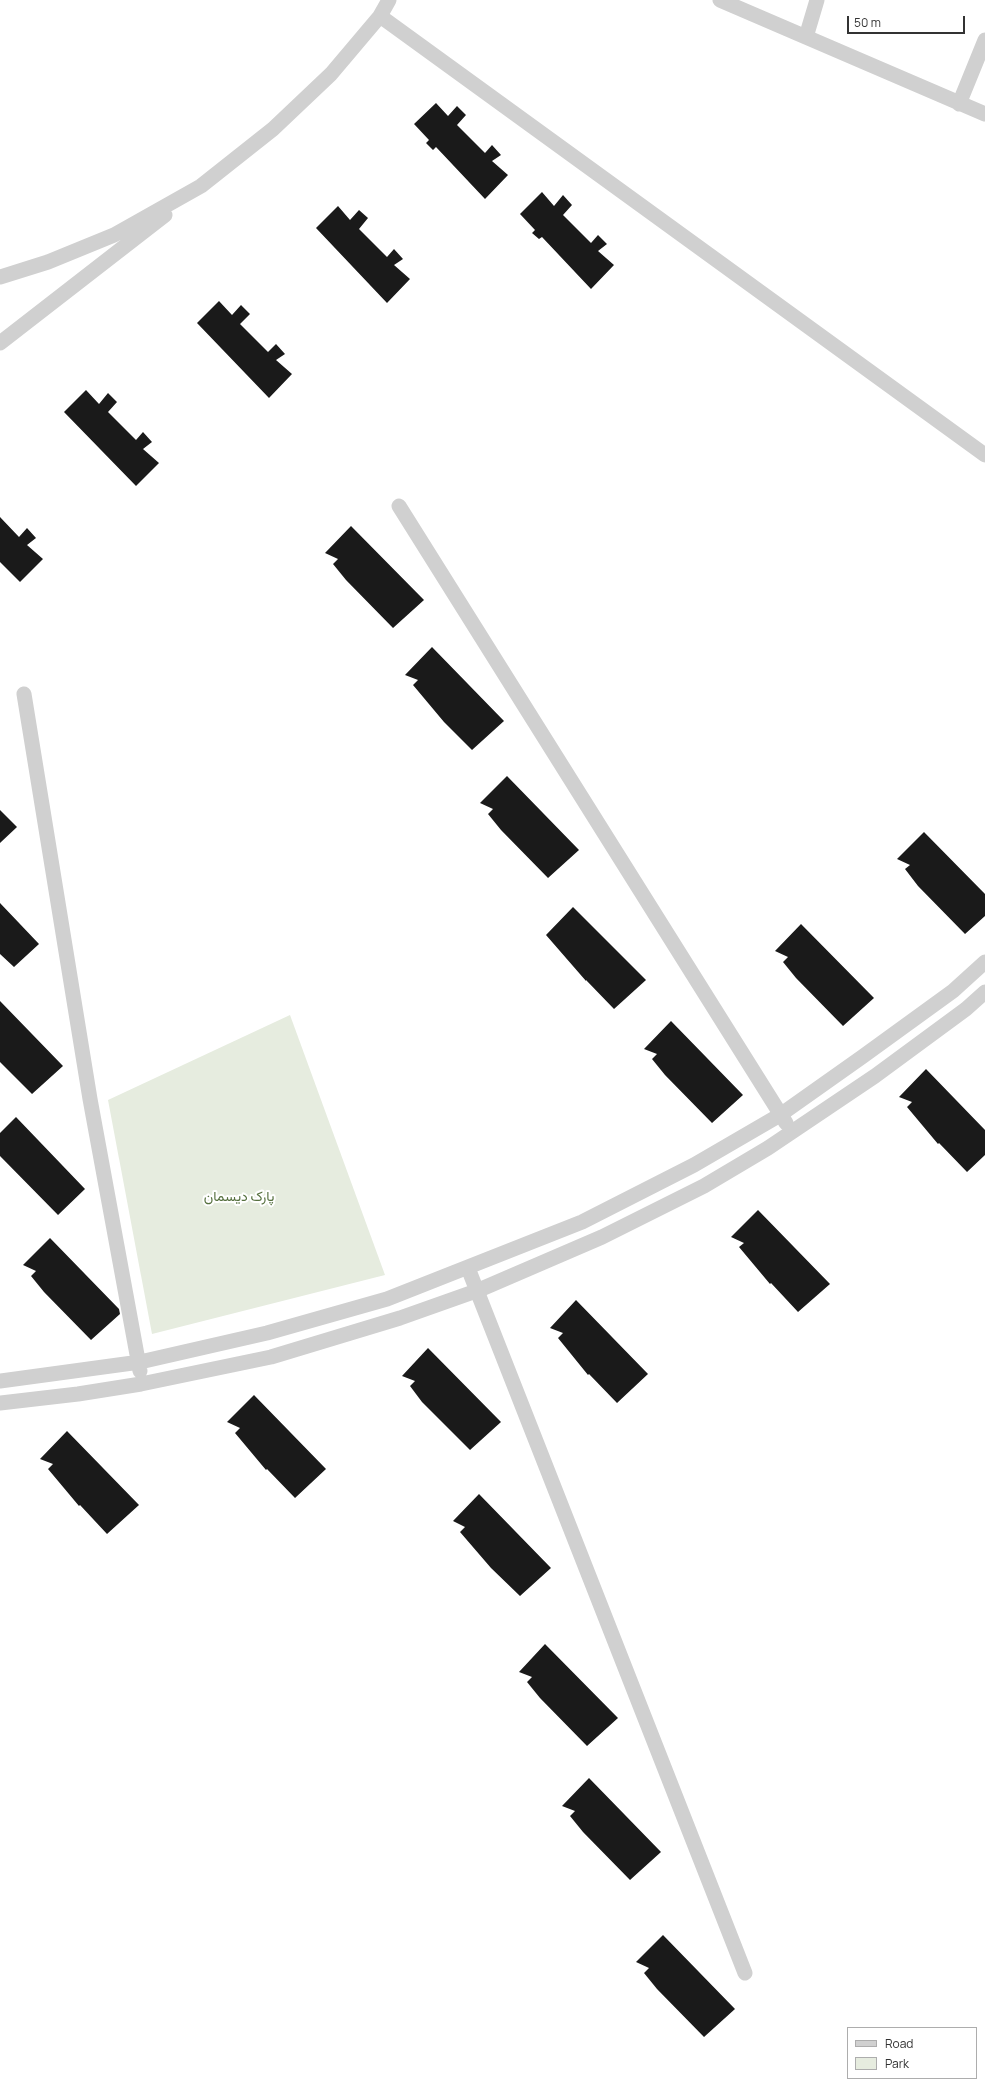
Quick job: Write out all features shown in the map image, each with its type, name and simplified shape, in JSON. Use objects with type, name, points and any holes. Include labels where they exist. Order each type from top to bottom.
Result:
[{"type":"street","points":[[0,343],[274,129],[331,74],[380,16],[389,0]]},
{"type":"street","points":[[720,0],[985,114]]},
{"type":"street","points":[[806,37],[817,0]]},
{"type":"street","points":[[380,16],[985,455]]},
{"type":"street","points":[[960,104],[985,40]]},
{"type":"street","points":[[0,277],[48,262],[114,235],[201,186]]},
{"type":"street","points":[[399,506],[792,1132]]},
{"type":"street","points":[[24,694],[90,1098],[140,1362],[141,1384]]},
{"type":"street","points":[[0,1381],[140,1362],[267,1333],[388,1299],[582,1222],[694,1165],[780,1115],[953,990],[985,962]]},
{"type":"street","points":[[0,1403],[78,1394],[141,1384],[271,1356],[400,1318],[478,1290],[602,1238],[704,1186],[792,1132],[875,1076],[966,1009],[985,992]]},
{"type":"street","points":[[468,1268],[478,1290],[745,1973]]},
{"type":"green space","name":"پارک دیسمان","points":[[290,1015],[385,1275],[152,1334],[108,1100]]},
{"type":"building","points":[[436,103],[448,116],[457,106],[466,115],[457,125],[485,153],[492,145],[501,155],[492,161],[508,175],[485,199],[436,147],[433,150],[426,143],[429,140],[414,124]]},
{"type":"building","points":[[542,192],[554,206],[563,195],[572,205],[563,215],[591,243],[598,235],[607,244],[598,251],[614,265],[591,289],[542,237],[539,239],[532,233],[535,230],[520,214]]},
{"type":"building","points":[[338,206],[350,220],[359,210],[368,218],[359,229],[387,257],[394,249],[403,259],[394,265],[410,279],[387,303],[316,228]]},
{"type":"building","points":[[219,301],[232,315],[241,305],[250,314],[240,324],[268,352],[276,344],[285,354],[276,360],[292,374],[269,398],[197,323]]},
{"type":"building","points":[[86,390],[99,404],[108,393],[117,402],[108,412],[136,440],[143,432],[152,442],[143,449],[159,463],[136,486],[64,412]]},
{"type":"building","points":[[0,517],[19,537],[27,528],[36,538],[27,545],[43,559],[20,582],[0,562]]},
{"type":"building","points":[[351,526],[424,600],[393,628],[346,580],[333,564],[338,559],[325,553]]},
{"type":"building","points":[[432,647],[504,721],[472,750],[444,722],[413,685],[418,680],[405,675]]},
{"type":"building","points":[[507,776],[579,850],[548,878],[501,830],[488,814],[493,809],[480,803]]},
{"type":"building","points":[[0,810],[17,827],[0,843]]},
{"type":"building","points":[[924,832],[985,894],[985,916],[965,934],[918,886],[905,869],[910,865],[897,859]]},
{"type":"building","points":[[0,903],[39,944],[14,967],[0,954]]},
{"type":"building","points":[[573,907],[646,980],[614,1009],[586,981],[546,935]]},
{"type":"building","points":[[801,924],[874,998],[843,1026],[796,978],[783,962],[788,957],[775,951]]},
{"type":"building","points":[[0,1001],[63,1066],[32,1094],[0,1062]]},
{"type":"building","points":[[671,1021],[743,1095],[712,1123],[665,1075],[652,1059],[657,1054],[644,1049]]},
{"type":"building","points":[[926,1069],[985,1130],[985,1155],[967,1172],[939,1143],[938,1144],[907,1107],[912,1102],[899,1097]]},
{"type":"building","points":[[16,1117],[85,1189],[58,1215],[0,1156],[0,1133]]},
{"type":"building","points":[[758,1210],[830,1284],[798,1312],[771,1283],[770,1284],[739,1247],[744,1243],[731,1237]]},
{"type":"building","points":[[50,1238],[119,1309],[120,1314],[91,1340],[44,1292],[31,1276],[36,1271],[23,1265]]},
{"type":"building","points":[[576,1300],[648,1374],[617,1403],[589,1374],[588,1375],[558,1338],[563,1333],[550,1328]]},
{"type":"building","points":[[428,1348],[501,1422],[470,1450],[422,1402],[410,1386],[415,1381],[402,1376]]},
{"type":"building","points":[[254,1395],[326,1469],[295,1498],[267,1469],[266,1470],[235,1433],[240,1428],[227,1422]]},
{"type":"building","points":[[67,1431],[139,1505],[107,1534],[80,1505],[79,1506],[48,1469],[53,1464],[40,1459]]},
{"type":"building","points":[[479,1494],[551,1568],[520,1596],[491,1568],[460,1532],[465,1527],[453,1521]]},
{"type":"building","points":[[545,1644],[618,1718],[587,1746],[540,1698],[527,1682],[532,1677],[519,1672]]},
{"type":"building","points":[[589,1778],[661,1852],[630,1880],[583,1832],[570,1816],[575,1811],[562,1806]]},
{"type":"building","points":[[663,1935],[735,2009],[704,2037],[657,1989],[644,1973],[649,1968],[636,1962]]}]
